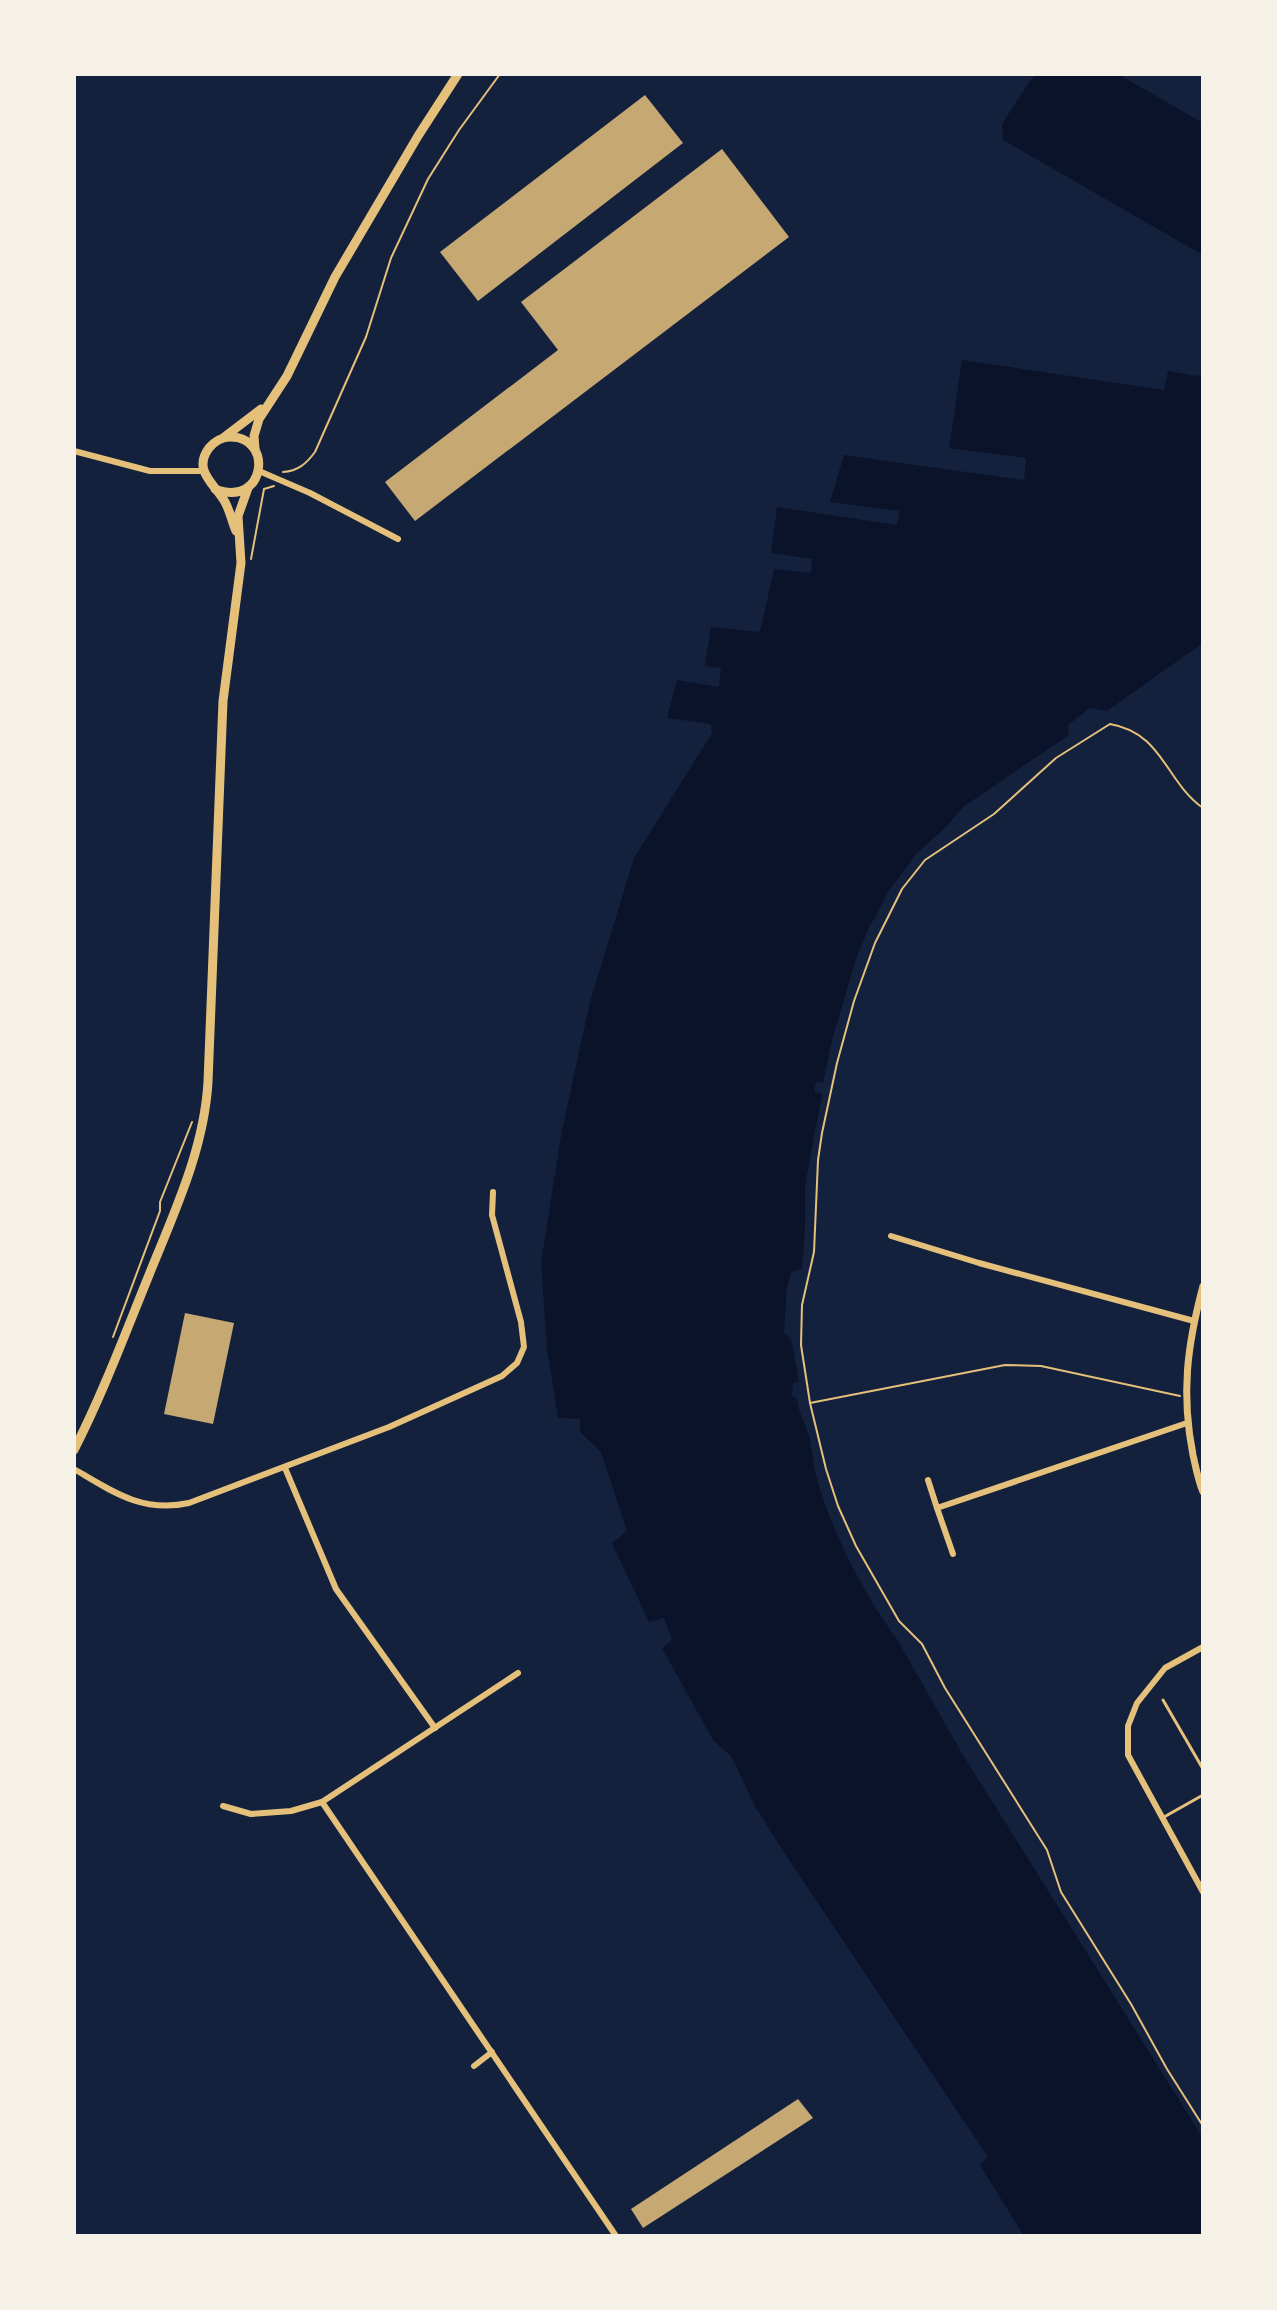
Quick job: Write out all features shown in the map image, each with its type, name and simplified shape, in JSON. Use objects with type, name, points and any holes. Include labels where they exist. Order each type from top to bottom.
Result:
[{"type":"main road","points":[[215,489],[238,493],[255,481],[259,460],[254,436],[259,419],[287,376],[335,277],[458,74]]},
{"type":"main road","points":[[239,539],[225,502],[203,471],[203,461],[214,443],[267,405]]},
{"type":"main road","points":[[223,438],[240,438],[255,449]]},
{"type":"main road","points":[[74,1450],[98,1403],[171,1219],[204,1122],[223,701],[241,563],[238,516],[248,488]]},
{"type":"street","points":[[74,451],[150,471],[203,471]]},
{"type":"street","points":[[259,471],[279,478],[398,539]]},
{"type":"street","points":[[74,1469],[124,1497],[145,1505],[168,1508],[285,1468],[389,1427],[502,1376],[517,1363],[524,1347],[521,1322],[492,1215],[493,1192]]},
{"type":"street","points":[[891,1236],[1194,1321]]},
{"type":"street","points":[[1203,1286],[1194,1321],[1185,1397],[1187,1423],[1203,1492]]},
{"type":"street","points":[[937,1508],[1187,1423]]},
{"type":"street","points":[[285,1468],[336,1589],[435,1728]]},
{"type":"street","points":[[928,1480],[953,1554]]},
{"type":"street","points":[[1203,1647],[1165,1668],[1137,1703],[1128,1726],[1128,1755],[1203,1892]]},
{"type":"street","points":[[223,1806],[251,1814],[291,1811],[322,1802],[518,1673]]},
{"type":"street","points":[[322,1802],[616,2236]]},
{"type":"street","points":[[474,2066],[492,2052]]},
{"type":"lane","points":[[1163,1700],[1203,1769]]},
{"type":"lane","points":[[1163,1817],[1203,1795]]},
{"type":"path","points":[[241,563],[250,563],[264,489],[277,486],[282,472],[299,468],[315,452],[366,337],[391,258],[428,179],[500,74]]},
{"type":"path","points":[[1203,808],[1180,788],[1148,741],[1128,727],[1110,724],[1056,758],[994,814],[925,860],[902,889],[875,943],[854,1001],[837,1063],[818,1160],[814,1252],[802,1305],[801,1345],[810,1403],[826,1469],[856,1546],[899,1621],[922,1644],[945,1688],[1047,1850],[1061,1892],[1203,2126]]},
{"type":"path","points":[[111,1341],[175,1165]]},
{"type":"path","points":[[810,1403],[1005,1365],[1041,1366],[1185,1397]]},
{"type":"water","points":[[1038,74],[1118,74],[1203,123],[1203,255],[1003,140],[1002,124],[1031,79]]},
{"type":"water","points":[[962,360],[1164,390],[1168,371],[1197,376],[1203,373],[1203,643],[1107,711],[1090,708],[1068,725],[1069,735],[963,807],[916,854],[888,892],[857,956],[832,1040],[823,1083],[816,1082],[814,1092],[822,1094],[805,1186],[802,1269],[791,1272],[784,1334],[791,1338],[799,1382],[793,1383],[792,1396],[797,1399],[809,1435],[821,1492],[848,1559],[963,1755],[1203,2138],[1203,2236],[1024,2236],[980,2165],[988,2157],[783,1851],[756,1808],[731,1756],[713,1740],[662,1648],[672,1640],[664,1618],[649,1622],[612,1543],[627,1531],[601,1452],[580,1432],[580,1419],[558,1418],[547,1349],[541,1262],[562,1130],[590,1002],[634,858],[712,733],[711,724],[667,718],[677,680],[719,687],[721,668],[705,666],[711,627],[760,632],[774,569],[811,573],[812,559],[771,553],[777,507],[897,525],[899,511],[830,502],[844,455],[1024,480],[1026,458],[949,448]]},
{"type":"building","points":[[645,95],[683,143],[478,301],[440,252]]},
{"type":"building","points":[[722,149],[789,237],[415,521],[385,482],[558,350],[521,302]]},
{"type":"building","points":[[185,1313],[234,1323],[213,1424],[164,1414]]},
{"type":"building","points":[[798,2099],[813,2118],[643,2228],[631,2209]]}]
